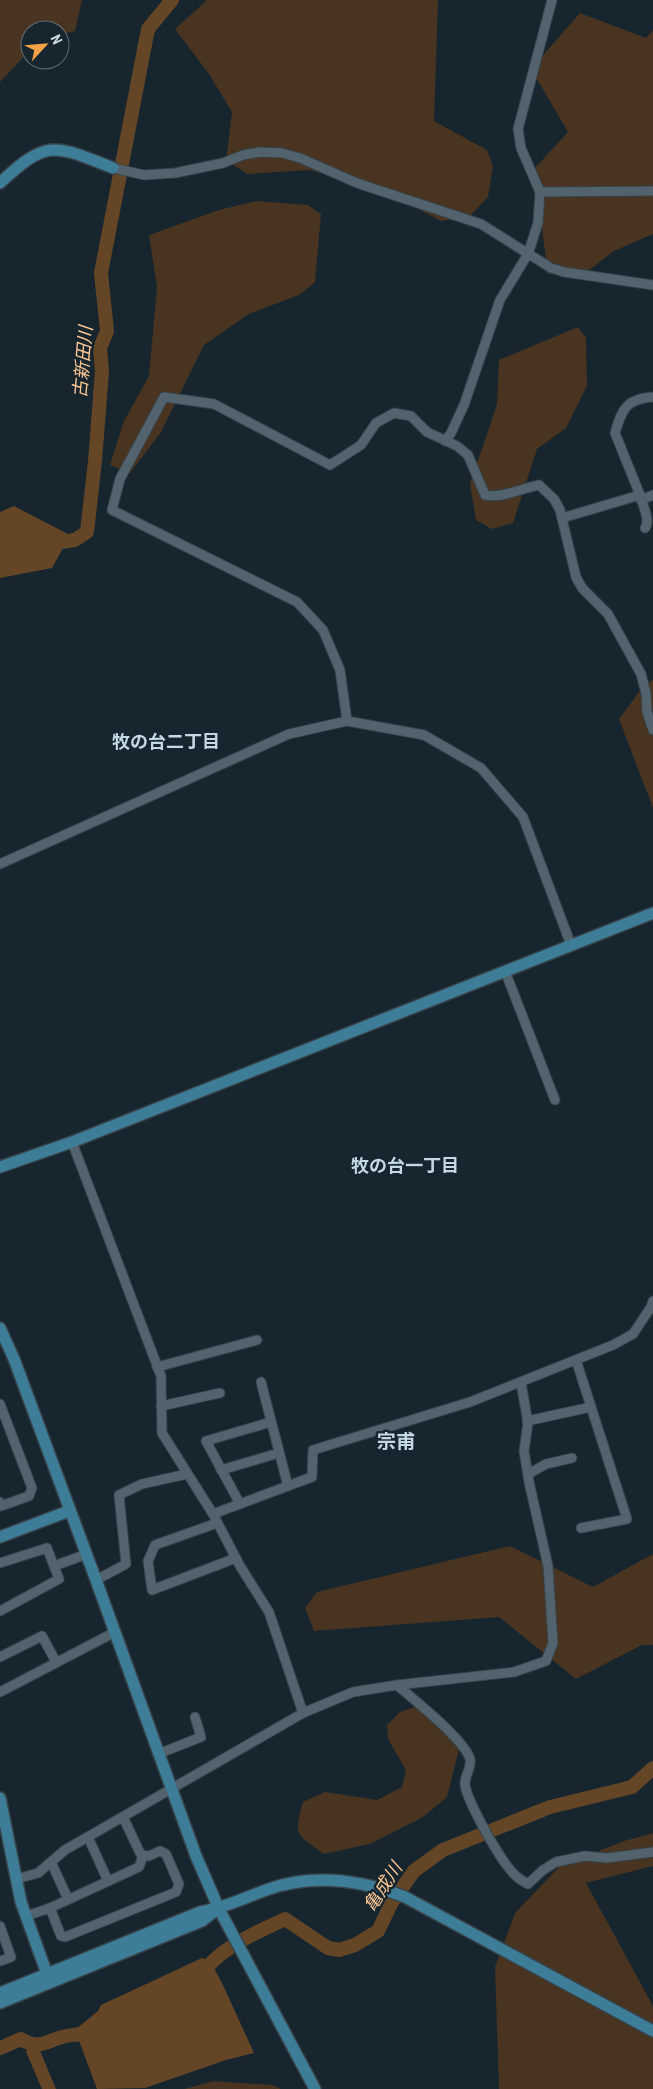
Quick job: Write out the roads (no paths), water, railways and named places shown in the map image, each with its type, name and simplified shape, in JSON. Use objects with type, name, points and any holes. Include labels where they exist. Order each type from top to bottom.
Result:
[{"type":"street","points":[[445,441],[451,433],[464,405],[500,300],[528,254],[538,223],[540,192],[521,148],[518,129],[552,0]]},
{"type":"street","points":[[0,183],[31,156],[42,151],[72,151],[113,168],[134,173],[175,173],[223,163],[243,155],[260,152],[282,153],[300,158],[357,182],[481,224],[551,268],[564,272],[653,285]]},
{"type":"street","points":[[540,192],[653,191]]},
{"type":"street","points":[[347,721],[340,670],[323,630],[297,602],[112,510],[120,479],[164,397],[214,404],[330,465],[361,445],[376,422],[394,413],[411,416],[427,432],[456,446],[468,455],[485,496],[502,496],[511,491],[539,485],[554,499],[560,510],[576,577],[589,596],[608,614],[641,674],[646,693],[647,712],[653,730]]},
{"type":"street","points":[[645,528],[648,525],[647,519],[615,433],[624,410],[633,400],[653,397]]},
{"type":"street","points":[[562,518],[653,495]]},
{"type":"street","points":[[0,864],[289,734],[347,721],[424,735],[481,768],[523,817],[571,945]]},
{"type":"street","points":[[0,1167],[72,1142],[653,913]]},
{"type":"street","points":[[505,971],[555,1100]]},
{"type":"street","points":[[72,1142],[161,1376],[162,1433],[269,1612],[303,1712]]},
{"type":"street","points":[[236,1558],[152,1590],[148,1561],[155,1545],[215,1519],[240,1504],[312,1476],[313,1450],[470,1402],[576,1360],[633,1334],[653,1301]]},
{"type":"street","points":[[1,1332],[14,1359],[69,1511],[87,1554],[196,1856],[219,1909],[315,2089]]},
{"type":"street","points":[[157,1367],[257,1340]]},
{"type":"street","points":[[576,1360],[628,1519],[581,1528]]},
{"type":"street","points":[[260,1382],[288,1486]]},
{"type":"street","points":[[16,1879],[38,1873],[65,1850],[303,1712],[353,1692],[397,1685],[514,1672],[546,1661],[553,1643],[548,1566],[524,1451],[527,1421],[521,1383]]},
{"type":"street","points":[[161,1406],[220,1393]]},
{"type":"street","points":[[0,1404],[32,1488],[29,1496],[2,1506],[0,1502]]},
{"type":"street","points":[[527,1421],[591,1408]]},
{"type":"street","points":[[240,1504],[206,1441],[271,1422]]},
{"type":"street","points":[[221,1470],[279,1453]]},
{"type":"street","points":[[528,1474],[546,1464],[572,1458]]},
{"type":"street","points":[[96,1580],[126,1564],[119,1495],[142,1484],[187,1474]]},
{"type":"street","points":[[0,1537],[69,1511]]},
{"type":"street","points":[[0,1564],[47,1548],[59,1579],[0,1611]]},
{"type":"street","points":[[54,1566],[87,1554]]},
{"type":"street","points":[[0,1692],[115,1632]]},
{"type":"street","points":[[0,1657],[42,1636],[56,1662]]},
{"type":"street","points":[[397,1685],[447,1730],[470,1758],[470,1772],[465,1782],[468,1796],[503,1860],[516,1876],[528,1884],[543,1870],[556,1862],[585,1856],[607,1858],[653,1852]]},
{"type":"street","points":[[158,1754],[201,1737],[195,1716]]},
{"type":"street","points":[[0,1799],[16,1879],[26,1916],[47,1974]]},
{"type":"street","points":[[50,1908],[61,1936],[65,1937],[176,1892],[179,1884],[166,1854],[160,1850],[148,1856],[143,1856],[139,1853],[123,1817]]},
{"type":"street","points":[[88,1837],[108,1881]]},
{"type":"street","points":[[26,1916],[50,1908],[139,1867],[143,1856]]},
{"type":"street","points":[[51,1862],[68,1899]]},
{"type":"street","points":[[0,2003],[202,1920],[219,1909],[270,1888],[292,1883],[326,1880],[366,1884],[405,1897],[653,2031]]},
{"type":"street","points":[[0,1993],[200,1912],[219,1909]]},
{"type":"street","points":[[0,1926],[11,1957],[0,1961]]},
{"type":"waterway","name":"古新田川","points":[[48,544],[75,540],[87,532],[102,371],[100,348],[107,331],[101,273],[148,29],[172,0]]},
{"type":"waterway","name":"亀成川","points":[[200,1976],[217,1957],[238,1942],[285,1919],[328,1948],[339,1950],[355,1945],[378,1931],[392,1902],[414,1871],[443,1850],[550,1807],[632,1787],[653,1768]]},
{"type":"waterway","name":"亀成川","points":[[0,2048],[21,2039],[33,2044],[39,2044],[69,2035],[94,2034]]},
{"type":"district","name":"牧の台二丁目","points":[[166,742]]},
{"type":"district","name":"牧の台一丁目","points":[[405,1166]]},
{"type":"district","name":"宗甫","points":[[396,1441]]}]
